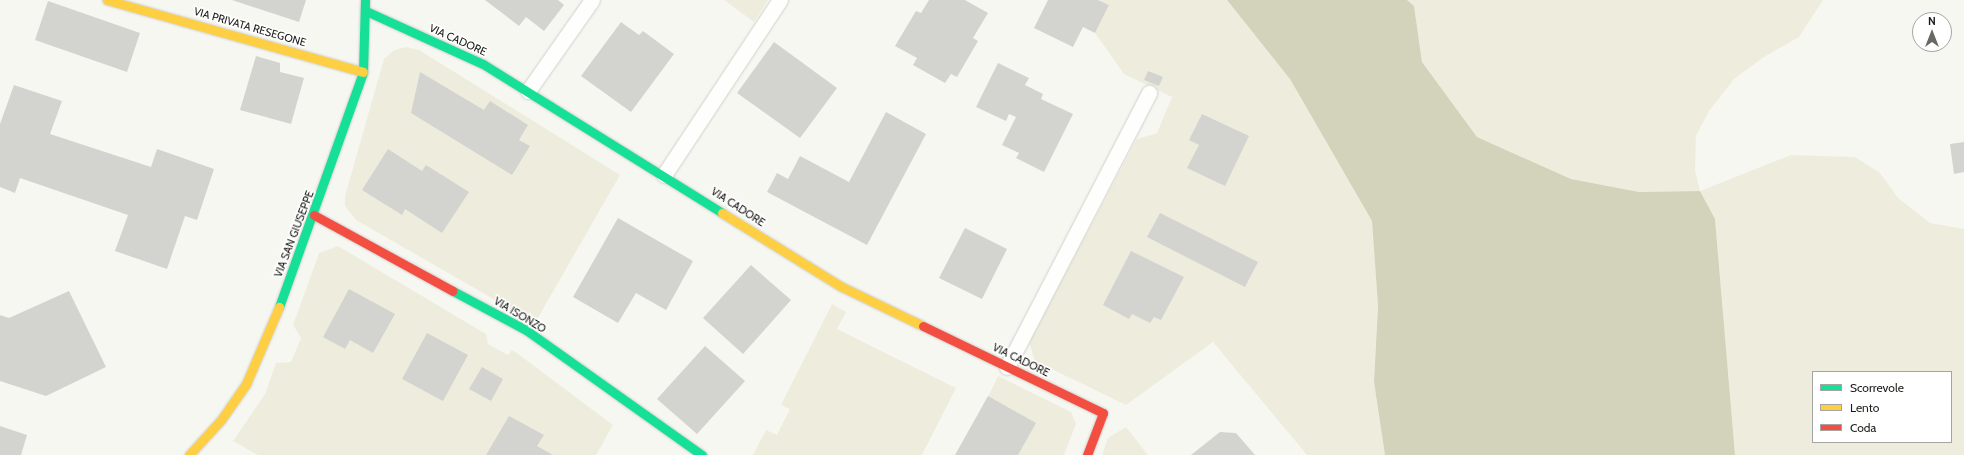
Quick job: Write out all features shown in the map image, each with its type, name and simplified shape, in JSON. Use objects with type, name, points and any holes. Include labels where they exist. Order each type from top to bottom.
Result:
[{"type":"street","name":"VIA PRIVATA RESEGONE","points":[[107,0],[363,72]]},
{"type":"street","name":"VIA SAN GIUSEPPE","points":[[189,455],[221,420],[246,384],[268,337],[314,215],[363,72],[366,11],[365,0]]},
{"type":"street","name":"VIA CADORE","points":[[366,11],[483,64],[664,175],[840,286],[1103,413],[1087,455]]},
{"type":"street","name":"VIA ISONZO","points":[[314,215],[526,330],[702,455]]},
{"type":"lane","points":[[528,91],[592,0]]},
{"type":"lane","points":[[664,175],[780,0]]},
{"type":"lane","points":[[1007,367],[1149,93]]},
{"type":"shaded area","points":[[724,0],[768,0],[754,22]]},
{"type":"shaded area","points":[[1098,0],[1227,0],[1290,79],[1372,221],[1378,306],[1374,382],[1385,455],[1307,455],[1213,342],[1126,405],[1035,361],[1029,342],[1137,139],[1157,133],[1172,97],[1124,74],[1095,33],[1109,5]]},
{"type":"shaded area","points":[[1407,0],[1823,0],[1799,37],[1764,57],[1734,79],[1709,111],[1696,136],[1695,169],[1700,191],[1639,192],[1571,179],[1477,137],[1422,62],[1414,6]]},
{"type":"shaded area","points":[[406,47],[419,50],[620,175],[535,323],[356,220],[345,206],[345,196],[384,59],[394,50]]},
{"type":"shaded area","points":[[1791,155],[1855,157],[1880,173],[1898,198],[1930,223],[1964,229],[1964,455],[1735,455],[1715,219],[1700,191]]},
{"type":"shaded area","points":[[338,246],[486,334],[488,344],[508,355],[512,350],[517,353],[613,425],[596,455],[258,455],[233,441],[265,394],[276,363],[291,362],[301,338],[293,325],[319,253]]},
{"type":"shaded area","points":[[832,304],[846,312],[837,329],[956,388],[922,455],[753,455],[766,430],[777,435],[790,409],[781,405]]},
{"type":"shaded area","points":[[998,376],[1071,412],[1076,424],[1064,455],[1018,455],[988,397]]},
{"type":"shaded area","points":[[1126,427],[1148,455],[1102,455],[1108,438]]},
{"type":"green space","points":[[1227,0],[1407,0],[1414,6],[1422,62],[1477,137],[1571,179],[1639,192],[1700,191],[1715,219],[1735,455],[1385,455],[1374,382],[1378,306],[1372,221],[1290,79]]},
{"type":"building","points":[[232,0],[306,0],[299,22]]},
{"type":"building","points":[[485,0],[558,0],[564,5],[544,31],[526,17],[519,26]]},
{"type":"building","points":[[929,0],[965,0],[988,13],[973,38],[978,41],[957,77],[951,74],[945,83],[913,65],[917,58],[895,46],[916,11],[921,13]]},
{"type":"building","points":[[1048,0],[1098,0],[1109,5],[1095,33],[1083,27],[1073,47],[1034,28]]},
{"type":"building","points":[[48,1],[140,33],[127,72],[35,40]]},
{"type":"building","points":[[621,22],[639,35],[643,31],[674,54],[631,112],[581,76]]},
{"type":"building","points":[[774,42],[837,88],[800,138],[737,93]]},
{"type":"building","points":[[256,56],[280,63],[280,72],[304,78],[291,124],[240,110]]},
{"type":"building","points":[[998,63],[1029,78],[1025,85],[1043,94],[1041,99],[1073,114],[1044,172],[1016,158],[1019,153],[1002,145],[1016,117],[1009,114],[1006,121],[976,107]]},
{"type":"building","points":[[1148,71],[1163,77],[1159,86],[1144,80]]},
{"type":"building","points":[[420,72],[484,110],[490,101],[528,125],[519,140],[530,146],[512,175],[411,113]]},
{"type":"building","points":[[14,85],[62,101],[50,134],[151,167],[157,149],[214,169],[197,220],[185,216],[167,269],[115,251],[128,215],[20,178],[15,193],[0,187],[0,124]]},
{"type":"building","points":[[886,112],[926,134],[867,245],[767,192],[777,173],[788,179],[800,156],[849,182]]},
{"type":"building","points":[[1202,114],[1249,136],[1225,186],[1187,168],[1199,145],[1189,140]]},
{"type":"building","points":[[1964,142],[1964,172],[1954,174],[1950,144]]},
{"type":"building","points":[[388,149],[422,171],[426,165],[469,192],[442,233],[405,209],[402,215],[362,190]]},
{"type":"building","points":[[1160,213],[1258,262],[1245,287],[1147,237]]},
{"type":"building","points":[[618,218],[693,261],[666,310],[636,293],[618,323],[573,297]]},
{"type":"building","points":[[965,228],[1007,249],[982,299],[939,278]]},
{"type":"building","points":[[1131,251],[1184,277],[1161,320],[1154,317],[1150,323],[1132,314],[1129,319],[1103,305]]},
{"type":"building","points":[[751,265],[791,300],[743,354],[703,318]]},
{"type":"building","points":[[349,289],[395,314],[373,353],[350,340],[345,349],[323,337]]},
{"type":"building","points":[[69,291],[106,367],[46,396],[0,381],[0,315],[9,318]]},
{"type":"building","points":[[427,333],[468,355],[443,401],[402,379]]},
{"type":"building","points":[[705,346],[745,381],[697,434],[657,399]]},
{"type":"building","points":[[482,367],[503,379],[491,401],[469,389]]},
{"type":"building","points":[[988,396],[1036,423],[1018,455],[955,455]]},
{"type":"building","points":[[509,416],[544,435],[537,446],[553,455],[486,455]]},
{"type":"building","points":[[0,426],[27,435],[21,455],[0,455]]},
{"type":"building","points":[[1220,432],[1236,433],[1255,455],[1191,455]]},
{"type":"traffic: fast","points":[[279,307],[363,72],[365,0]]},
{"type":"traffic: fast","points":[[366,11],[483,64],[722,213]]},
{"type":"traffic: fast","points":[[453,291],[526,330],[702,455]]},
{"type":"traffic: slow","points":[[107,0],[363,72]]},
{"type":"traffic: slow","points":[[722,213],[840,286],[923,326]]},
{"type":"traffic: slow","points":[[189,455],[221,420],[246,384],[279,307]]},
{"type":"traffic: jam","points":[[314,215],[453,291]]},
{"type":"traffic: jam","points":[[923,326],[1103,413],[1087,455]]}]
